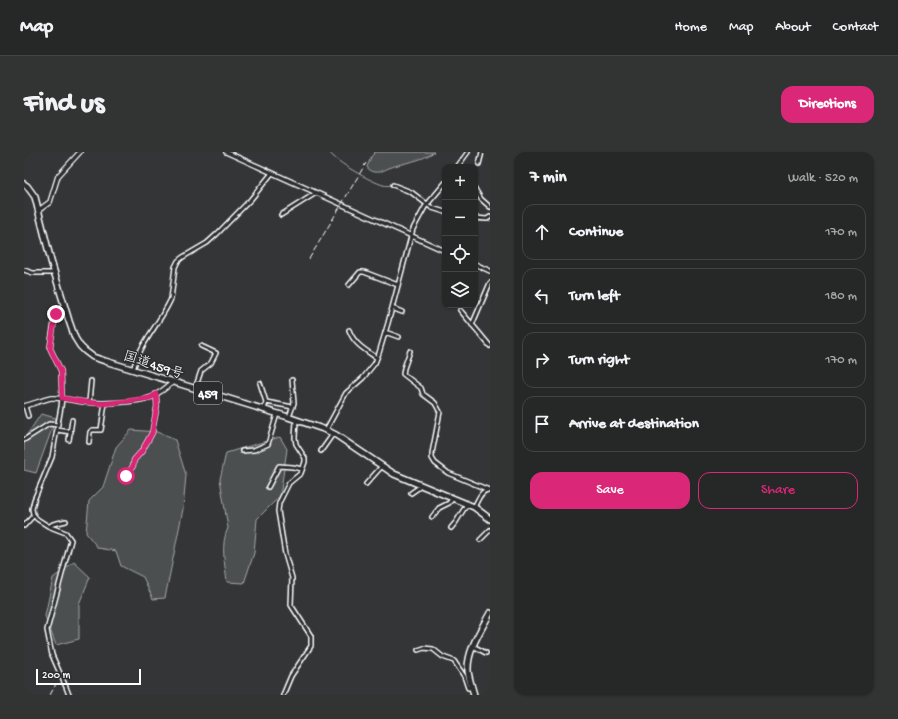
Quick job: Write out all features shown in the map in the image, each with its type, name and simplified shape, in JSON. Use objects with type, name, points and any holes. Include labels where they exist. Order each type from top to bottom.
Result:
[{"type":"highway","name":"国道459号","points":[[24,184],[35,197],[54,272],[73,332],[80,346],[93,357],[172,383],[289,417],[326,430],[394,474],[474,507],[490,519]]},
{"type":"highway","points":[[474,695],[468,671],[470,654],[490,613]]},
{"type":"street","points":[[39,210],[50,202],[58,176],[80,152]]},
{"type":"street","points":[[226,152],[442,250]]},
{"type":"street","points":[[459,164],[468,152]]},
{"type":"street","points":[[479,164],[482,152]]},
{"type":"street","points":[[133,370],[137,358],[171,299],[175,267],[178,261],[208,243],[251,199],[272,173]]},
{"type":"street","points":[[393,185],[411,192],[432,208],[442,211]]},
{"type":"street","points":[[326,430],[346,393],[363,378],[375,363],[392,308],[411,235],[422,210],[442,186]]},
{"type":"street","points":[[281,214],[316,193]]},
{"type":"street","points":[[478,194],[490,207]]},
{"type":"street","points":[[478,218],[487,219],[490,217]]},
{"type":"street","points":[[478,265],[490,271]]},
{"type":"street","points":[[24,270],[33,273],[54,272]]},
{"type":"street","points":[[349,284],[360,272],[364,272],[398,285]]},
{"type":"street","points":[[472,325],[490,283]]},
{"type":"street","points":[[64,304],[55,316],[50,348],[61,371],[62,398],[58,425],[52,457],[34,500],[32,509],[34,515],[38,519],[66,533],[71,540],[47,630],[52,655],[69,695]]},
{"type":"street","points":[[392,308],[402,312]]},
{"type":"street","points":[[460,310],[490,346]]},
{"type":"street","points":[[349,330],[360,347],[377,358]]},
{"type":"street","points":[[385,332],[399,337]]},
{"type":"street","points":[[195,390],[201,371],[210,363],[216,353],[201,346]]},
{"type":"street","points":[[410,351],[403,374],[421,388],[423,394],[435,403],[440,412],[432,453],[433,460],[448,473],[490,490]]},
{"type":"street","points":[[289,417],[293,407],[292,380]]},
{"type":"street","points":[[89,402],[91,381]]},
{"type":"street","points":[[28,416],[24,406],[51,398],[105,403],[150,398],[172,383]]},
{"type":"street","points":[[260,384],[266,402],[264,410]]},
{"type":"street","points":[[126,476],[133,466],[134,460],[142,451],[152,433],[157,406],[156,394]]},
{"type":"street","points":[[266,402],[293,407]]},
{"type":"street","points":[[89,442],[90,432],[92,430],[101,430],[105,403]]},
{"type":"street","points":[[242,451],[254,450],[268,444],[277,414]]},
{"type":"street","points":[[69,440],[72,420]]},
{"type":"street","points":[[283,695],[291,676],[311,646],[312,642],[311,636],[291,605],[292,578],[284,554],[278,511],[279,503],[289,483],[301,473],[305,458],[296,444],[296,420]]},
{"type":"street","points":[[24,440],[49,424],[58,425]]},
{"type":"street","points":[[57,430],[71,432]]},
{"type":"street","points":[[322,451],[333,434]]},
{"type":"street","points":[[268,487],[279,466],[302,469]]},
{"type":"street","points":[[366,484],[382,466]]},
{"type":"street","points":[[411,493],[422,486]]},
{"type":"street","points":[[474,507],[482,493],[490,490]]},
{"type":"street","points":[[432,517],[439,508],[450,503],[453,498]]},
{"type":"street","points":[[451,528],[467,504]]},
{"type":"street","points":[[24,526],[34,515]]},
{"type":"street","points":[[50,526],[66,521]]},
{"type":"street","points":[[480,540],[490,530]]},
{"type":"street","points":[[473,646],[486,653]]},
{"type":"street","points":[[418,650],[424,648],[433,649],[443,657],[454,662],[464,676],[468,688],[472,688]]},
{"type":"shaded area","points":[[375,152],[434,152],[418,160],[382,171],[373,172],[367,167]]},
{"type":"shaded area","points":[[41,414],[56,418],[36,473],[24,470],[24,439]]},
{"type":"shaded area","points":[[131,430],[157,432],[175,440],[186,475],[183,509],[165,598],[153,599],[143,577],[121,566],[116,551],[98,548],[86,533],[89,501],[103,487],[116,447]]},
{"type":"shaded area","points":[[280,437],[287,449],[280,496],[257,519],[254,553],[244,583],[227,582],[224,562],[224,541],[228,528],[220,479],[226,453]]},
{"type":"shaded area","points":[[74,562],[90,577],[79,604],[79,639],[56,645],[45,616],[53,578]]},
{"type":"waterway","points":[[329,152],[339,161],[362,176],[377,183],[401,189],[415,197]]},
{"type":"waterway","points":[[427,207],[442,214]]},
{"type":"waterway","points":[[478,221],[490,221]]},
{"type":"railway","points":[[309,259],[366,163]]},
{"type":"railway","points":[[50,695],[56,684]]},
{"type":"route","points":[[56,314],[50,348],[52,356],[61,371],[62,398],[103,404],[150,398],[156,394],[157,406],[152,433],[142,451],[134,460],[133,466],[126,476]]}]
